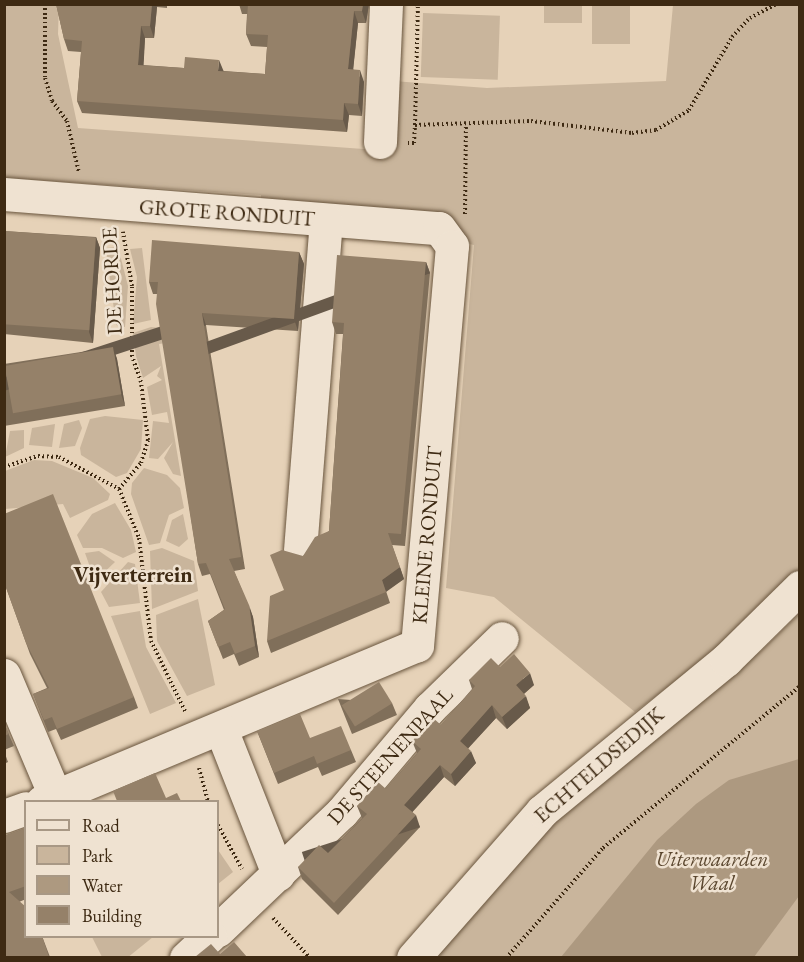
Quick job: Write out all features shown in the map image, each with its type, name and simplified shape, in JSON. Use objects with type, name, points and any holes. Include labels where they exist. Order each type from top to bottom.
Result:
[{"type":"street","points":[[380,142],[386,4]]},
{"type":"street","name":"GROTE RONDUIT","points":[[4,194],[439,228],[447,235]]},
{"type":"street","points":[[300,550],[326,220]]},
{"type":"street","name":"KLEINE RONDUIT","points":[[45,800],[417,645],[452,246],[447,235]]},
{"type":"street","name":"ECHTELDSEDIJK","points":[[413,957],[542,811],[726,660],[800,587]]},
{"type":"street","name":"DE STEENENPAAL","points":[[219,929],[278,874],[502,638]]},
{"type":"street","points":[[4,675],[39,800]]},
{"type":"street","points":[[208,734],[278,874]]},
{"type":"street","name":"KLEINE RONDUIT","points":[[4,816],[24,808]]},
{"type":"street","points":[[186,957],[208,938]]},
{"type":"path","points":[[45,4],[45,78],[68,125],[79,173]]},
{"type":"path","points":[[415,125],[531,121],[632,133],[656,130],[689,110],[732,38],[750,18],[776,4]]},
{"type":"path","points":[[447,235],[465,219],[466,125]]},
{"type":"path","name":"DE HORDE","points":[[119,489],[141,463],[147,440],[141,382],[132,356],[124,205]]},
{"type":"path","points":[[4,467],[38,456],[59,458],[119,489],[139,538],[151,641],[208,734],[208,800]]},
{"type":"path","points":[[506,957],[603,848],[800,686]]},
{"type":"green space","points":[[5,5],[59,5],[58,34],[78,128],[391,151],[393,81],[487,88],[666,81],[673,5],[799,5],[799,570],[741,631],[635,712],[494,597],[446,588],[474,245],[261,199],[261,195],[5,178]]},
{"type":"green space","points":[[544,5],[582,5],[582,23],[544,23]]},
{"type":"green space","points":[[592,5],[630,5],[630,44],[592,44]]},
{"type":"green space","points":[[423,13],[500,16],[498,80],[421,77]]},
{"type":"green space","points":[[118,247],[128,286],[125,327],[116,325],[106,248]]},
{"type":"green space","points":[[142,248],[151,320],[133,324],[137,277],[130,249]]},
{"type":"green space","points":[[151,327],[193,331],[193,339],[159,344],[181,476],[173,474],[164,458],[173,442],[158,459],[149,458],[153,421],[169,423],[167,412],[152,415],[147,387],[162,380],[157,376],[161,366],[143,378],[136,356],[133,333]]},
{"type":"green space","points":[[105,416],[143,420],[141,449],[127,473],[116,477],[81,455],[80,448],[90,419]]},
{"type":"green space","points":[[79,420],[82,428],[75,446],[59,448],[64,424]]},
{"type":"green space","points":[[55,424],[52,447],[29,445],[32,428]]},
{"type":"green space","points":[[24,430],[24,448],[5,457],[10,431]]},
{"type":"green space","points":[[34,460],[52,461],[93,478],[110,494],[108,500],[70,518],[63,504],[5,509],[5,471]]},
{"type":"green space","points":[[144,468],[167,475],[180,488],[184,508],[169,515],[160,543],[149,545],[131,494],[132,483]]},
{"type":"green space","points":[[115,503],[131,530],[136,552],[123,558],[102,548],[83,548],[77,535],[92,514]]},
{"type":"green space","points":[[183,514],[188,539],[179,547],[166,541],[172,520]]},
{"type":"green space","points":[[162,548],[194,561],[198,591],[152,609],[150,551]]},
{"type":"green space","points":[[99,551],[115,562],[95,581],[85,553]]},
{"type":"green space","points":[[128,562],[135,564],[140,603],[109,607],[101,592]]},
{"type":"green space","points":[[198,599],[215,685],[187,696],[157,641],[156,615]]},
{"type":"green space","points":[[140,611],[146,647],[176,703],[150,714],[111,616]]},
{"type":"green space","points":[[799,614],[799,957],[434,958],[584,786],[644,730],[761,651]]},
{"type":"green space","points":[[219,851],[233,872],[219,883]]},
{"type":"green space","points":[[92,938],[152,938],[127,958],[102,957]]},
{"type":"water","name":"Uiterwaarden Waal","points":[[799,759],[799,896],[754,957],[561,957],[657,840],[696,804],[729,780]]},
{"type":"building","points":[[56,4],[152,4],[150,26],[141,26],[138,65],[184,68],[185,57],[219,60],[218,71],[265,74],[268,35],[246,34],[248,4],[363,4],[362,11],[354,11],[348,69],[360,70],[358,104],[344,103],[343,120],[77,101],[82,41],[64,39]]},
{"type":"building","points":[[4,231],[96,237],[89,330],[4,324]]},
{"type":"building","points":[[152,240],[299,252],[294,319],[202,313],[241,557],[229,559],[249,605],[255,646],[235,654],[230,642],[218,647],[208,621],[225,609],[206,563],[198,564],[156,304],[158,282],[149,282]]},
{"type":"building","points":[[337,255],[426,262],[401,534],[388,533],[400,567],[382,580],[386,592],[267,641],[270,596],[284,590],[270,555],[282,550],[303,556],[315,537],[329,531],[344,323],[332,322]]},
{"type":"building","points":[[113,347],[121,394],[13,413],[5,366]]},
{"type":"building","points":[[53,494],[134,697],[57,729],[52,717],[44,720],[33,694],[49,688],[26,643],[4,582],[4,514]]},
{"type":"building","points":[[514,654],[530,673],[516,685],[526,696],[502,717],[492,705],[460,741],[471,751],[451,774],[440,765],[404,805],[416,815],[334,903],[298,867],[319,845],[328,853],[367,814],[357,806],[378,782],[386,789],[421,749],[412,741],[432,717],[441,725],[475,686],[469,680],[491,658],[500,667]]},
{"type":"building","points":[[379,682],[392,703],[355,727],[342,705]]},
{"type":"building","points":[[300,714],[310,738],[341,726],[351,750],[317,764],[314,756],[274,773],[257,731]]},
{"type":"building","points":[[4,723],[9,734],[4,736]]},
{"type":"building","points":[[155,773],[166,798],[177,793],[180,800],[117,800],[113,791]]},
{"type":"building","points":[[24,829],[24,887],[9,892],[24,905],[24,938],[43,938],[49,957],[4,957],[4,836]]},
{"type":"building","points":[[234,942],[247,957],[195,957],[211,944],[220,954]]},
{"type":"district","name":"Vijverterrein","points":[[133,575]]}]
